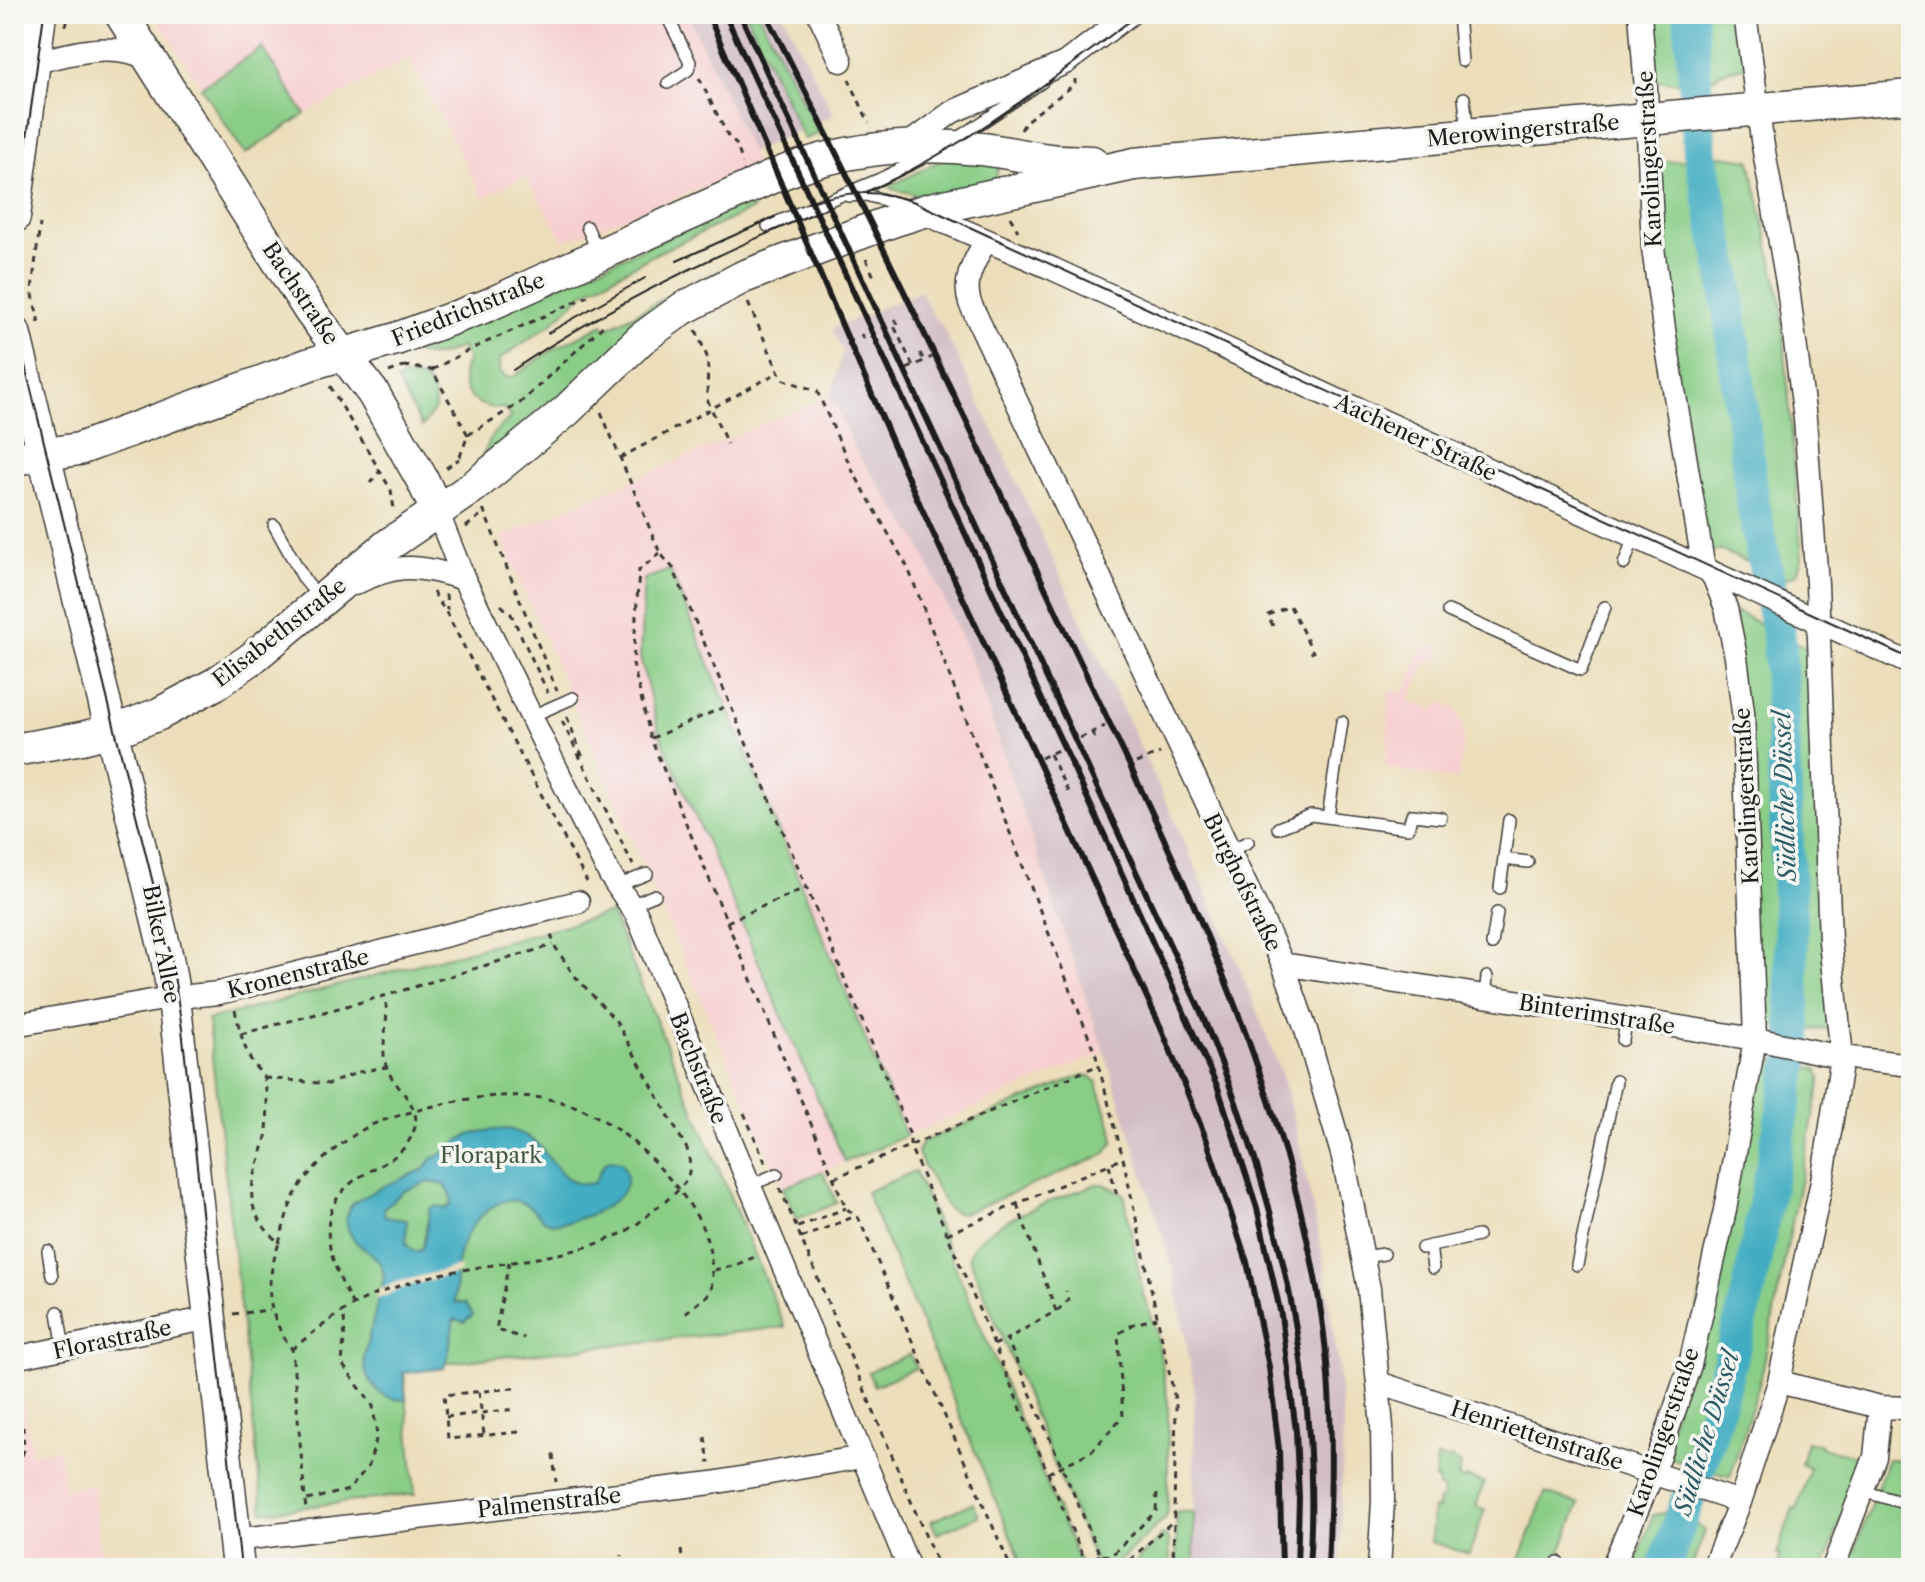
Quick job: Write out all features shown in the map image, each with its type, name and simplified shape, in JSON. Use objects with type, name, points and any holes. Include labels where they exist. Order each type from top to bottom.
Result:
[{"type":"main road","points":[[27,216],[24,65],[40,14]]},
{"type":"main road","name":"Bachstraße","points":[[121,14],[310,311],[334,367],[373,393],[437,511]]},
{"type":"main road","name":"Merowingerstraße","points":[[893,146],[946,146],[1045,160],[1134,164],[1911,96]]},
{"type":"main road","name":"Friedrichstraße","points":[[36,456],[79,449],[310,364],[334,367],[396,339],[486,306],[593,241],[823,158],[893,146]]},
{"type":"main road","name":"Merowingerstraße","points":[[906,216],[1134,164]]},
{"type":"main road","points":[[437,511],[473,487],[586,392],[641,339],[692,302],[743,277],[906,216]]},
{"type":"main road","name":"Bilker Allee","points":[[28,333],[36,456],[112,731],[159,919],[174,998],[236,1554]]},
{"type":"main road","name":"Elisabethstraße","points":[[14,750],[112,731],[159,714],[215,684],[251,659],[404,533],[437,511]]},
{"type":"street","points":[[819,14],[841,61]]},
{"type":"street","points":[[893,146],[952,112],[1065,63],[1130,14]]},
{"type":"street","name":"Karolingerstraße","points":[[1612,1568],[1653,1473],[1690,1365],[1725,1210],[1755,1039],[1743,712],[1726,608],[1703,563],[1665,336],[1653,248],[1663,118],[1640,14]]},
{"type":"street","points":[[1713,1568],[1740,1502],[1779,1382],[1823,1176],[1842,1057],[1830,941],[1819,621],[1805,419],[1745,14]]},
{"type":"street","points":[[24,65],[102,48],[129,51],[149,59]]},
{"type":"street","name":"Aachener Straße","points":[[906,216],[986,240],[1911,664]]},
{"type":"street","name":"Burghofstraße","points":[[986,240],[968,277],[970,303],[1178,744],[1238,847],[1283,964],[1374,1255],[1383,1501],[1379,1568]]},
{"type":"street","name":"Bachstraße","points":[[437,511],[454,584],[532,716],[617,886],[631,905],[909,1568]]},
{"type":"street","points":[[320,600],[393,568],[424,569],[454,584]]},
{"type":"street","name":"Kronenstraße","points":[[14,1025],[232,990],[584,895]]},
{"type":"street","name":"Binterimstraße","points":[[1283,964],[1486,986],[1625,1030],[1755,1039],[1842,1057],[1911,1065]]},
{"type":"street","name":"Florastraße","points":[[14,1358],[210,1318]]},
{"type":"street","points":[[1779,1382],[1880,1407],[1911,1408]]},
{"type":"street","name":"Henriettenstraße","points":[[1379,1383],[1740,1502]]},
{"type":"street","points":[[1833,1568],[1875,1457],[1880,1407]]},
{"type":"street","name":"Palmenstraße","points":[[236,1554],[306,1530],[712,1483],[862,1457]]},
{"type":"lane","points":[[666,14],[689,57],[689,67],[685,73],[668,83]]},
{"type":"lane","points":[[1458,14],[1462,61]]},
{"type":"lane","points":[[768,226],[841,197],[946,146],[984,123],[1065,63]]},
{"type":"lane","points":[[1464,98],[1468,135]]},
{"type":"lane","points":[[841,197],[866,195],[906,216]]},
{"type":"lane","points":[[274,525],[304,579],[320,600]]},
{"type":"lane","points":[[1624,564],[1634,537]]},
{"type":"lane","points":[[1448,611],[1581,670],[1605,607]]},
{"type":"lane","points":[[532,716],[563,702]]},
{"type":"lane","points":[[1328,817],[1342,722]]},
{"type":"lane","points":[[1278,828],[1311,815],[1408,828],[1412,815],[1441,818]]},
{"type":"lane","points":[[1500,888],[1509,820]]},
{"type":"lane","points":[[1504,859],[1528,862]]},
{"type":"lane","points":[[617,886],[643,876]]},
{"type":"lane","points":[[631,905],[655,895]]},
{"type":"lane","points":[[1492,944],[1497,913]]},
{"type":"lane","points":[[1577,1265],[1616,1081]]},
{"type":"lane","points":[[748,1186],[775,1175]]},
{"type":"lane","points":[[1433,1268],[1426,1247],[1478,1236]]},
{"type":"lane","points":[[48,1251],[52,1276]]},
{"type":"lane","points":[[58,1312],[64,1350]]},
{"type":"lane","points":[[1862,1491],[1911,1505]]},
{"type":"path","points":[[841,61],[866,116]]},
{"type":"path","points":[[1017,135],[1026,121],[1075,84],[1074,71],[1065,63]]},
{"type":"path","points":[[689,67],[697,75],[729,138],[736,144],[744,166]]},
{"type":"path","points":[[27,216],[32,290],[28,333]]},
{"type":"path","points":[[468,435],[432,370],[588,296]]},
{"type":"path","points":[[747,301],[782,379],[817,391],[851,468],[908,568],[1099,1065],[1123,1158],[1176,1404],[1173,1568]]},
{"type":"path","points":[[895,319],[899,326],[895,328],[913,366]]},
{"type":"path","points":[[459,459],[468,435],[520,403],[604,325]]},
{"type":"path","points":[[696,329],[708,359],[707,399],[727,444]]},
{"type":"path","points":[[861,334],[865,341],[862,342]]},
{"type":"path","points":[[920,353],[924,361]]},
{"type":"path","points":[[907,369],[932,357]]},
{"type":"path","name":"Friedrichstraße","points":[[391,372],[404,366],[432,370]]},
{"type":"path","name":"Bachstraße","points":[[334,367],[391,490],[396,517]]},
{"type":"path","points":[[620,458],[779,372]]},
{"type":"path","points":[[586,392],[598,406],[660,553],[673,568],[910,1135],[910,1146],[1088,1568]]},
{"type":"path","points":[[370,483],[380,471]]},
{"type":"path","points":[[394,505],[399,495]]},
{"type":"path","points":[[479,501],[590,775],[623,845],[643,876]]},
{"type":"path","points":[[470,525],[485,511]]},
{"type":"path","points":[[660,553],[639,570],[633,664],[651,739],[846,1208],[856,1216],[1011,1568]]},
{"type":"path","points":[[447,614],[454,584]]},
{"type":"path","points":[[430,589],[447,614],[584,878],[584,895]]},
{"type":"path","points":[[501,605],[511,614],[563,702],[590,775]]},
{"type":"path","points":[[1273,626],[1268,615],[1290,606],[1313,652],[1306,655]]},
{"type":"path","points":[[651,739],[729,705]]},
{"type":"path","points":[[1080,738],[1105,726]]},
{"type":"path","points":[[1092,733],[1096,740]]},
{"type":"path","points":[[1136,763],[1178,744]]},
{"type":"path","points":[[1041,758],[1060,749]]},
{"type":"path","points":[[1050,754],[1069,794]]},
{"type":"path","points":[[727,922],[807,887]]},
{"type":"path","points":[[292,1349],[353,1305],[433,1275],[568,1252],[608,1239],[633,1227],[679,1190],[691,1171],[687,1149],[616,1021],[573,974],[554,945],[550,930]]},
{"type":"path","points":[[241,1034],[384,996],[554,945]]},
{"type":"path","points":[[232,990],[241,1034],[253,1064],[265,1078],[267,1134],[253,1174],[253,1209],[267,1232],[279,1243]]},
{"type":"path","points":[[353,1305],[333,1265],[327,1228],[332,1212],[343,1190],[405,1149],[416,1123],[415,1111],[386,1067],[383,1047],[389,1010],[384,996]]},
{"type":"path","points":[[834,1178],[1099,1065]]},
{"type":"path","points":[[265,1078],[329,1084],[359,1072],[386,1067]]},
{"type":"path","points":[[306,1530],[292,1349],[280,1332],[271,1309],[268,1282],[297,1191],[328,1157],[366,1127],[415,1111],[492,1096],[517,1095],[553,1100],[599,1117],[657,1164],[679,1190],[705,1232],[714,1270],[711,1292],[684,1314]]},
{"type":"path","name":"Bachstraße","points":[[740,1105],[775,1175],[939,1568]]},
{"type":"path","points":[[947,1234],[1123,1158]]},
{"type":"path","points":[[1109,1165],[1117,1196]]},
{"type":"path","points":[[1017,1204],[1056,1311]]},
{"type":"path","points":[[797,1227],[846,1208]]},
{"type":"path","points":[[801,1238],[856,1216]]},
{"type":"path","points":[[714,1270],[755,1257]]},
{"type":"path","points":[[509,1262],[496,1330],[524,1338]]},
{"type":"path","points":[[994,1345],[1056,1311],[1068,1300],[1066,1291]]},
{"type":"path","points":[[210,1318],[271,1309]]},
{"type":"path","points":[[305,1500],[349,1490],[369,1465],[377,1436],[373,1406],[342,1364],[343,1312]]},
{"type":"path","points":[[1048,1473],[1092,1451],[1123,1416],[1118,1334],[1134,1324],[1157,1318]]},
{"type":"path","points":[[1007,1339],[1100,1555]]},
{"type":"path","points":[[14,1383],[16,1392]]},
{"type":"path","points":[[514,1388],[444,1395],[448,1439],[519,1432]]},
{"type":"path","points":[[479,1392],[484,1435]]},
{"type":"path","points":[[446,1417],[516,1409]]},
{"type":"path","points":[[14,1478],[24,1450],[23,1427]]},
{"type":"path","points":[[705,1437],[708,1462]]},
{"type":"path","points":[[553,1454],[556,1477]]},
{"type":"path","points":[[1085,1562],[1100,1555],[1111,1556],[1156,1511],[1157,1492]]},
{"type":"path","points":[[1121,1568],[1173,1521]]},
{"type":"path","points":[[681,1550],[683,1568]]},
{"type":"path","points":[[621,1568],[622,1555]]},
{"type":"shaded area","points":[[154,14],[688,14],[757,166],[564,241],[525,176],[483,198],[410,59],[414,56],[305,114],[245,154]]},
{"type":"shaded area","points":[[688,14],[783,14],[834,115],[751,152]]},
{"type":"shaded area","points":[[921,291],[932,315],[941,324],[986,416],[1179,830],[1241,971],[1280,1070],[1295,1124],[1322,1252],[1338,1364],[1343,1429],[1340,1568],[1194,1568],[1194,1386],[1173,1269],[1105,1054],[970,657],[917,539],[857,453],[831,395],[843,352],[832,329]]},
{"type":"shaded area","points":[[831,395],[857,453],[917,539],[970,657],[1104,1053],[783,1188],[501,537]]},
{"type":"shaded area","points":[[1426,643],[1442,649],[1436,662],[1428,659],[1409,700],[1435,710],[1440,702],[1456,708],[1464,732],[1458,780],[1386,768],[1389,691],[1404,692]]},
{"type":"shaded area","points":[[21,1391],[32,1454],[58,1449],[65,1489],[93,1485],[103,1568],[14,1568],[14,1393]]},
{"type":"green space","points":[[746,14],[759,14],[819,133],[804,139]]},
{"type":"green space","points":[[1644,14],[1738,14],[1747,66],[1719,73],[1715,78],[1680,82],[1650,80]]},
{"type":"green space","points":[[262,48],[305,114],[245,154],[201,87]]},
{"type":"green space","points":[[949,156],[1000,162],[994,184],[926,200],[891,189],[890,186]]},
{"type":"green space","points":[[1722,156],[1750,160],[1781,301],[1802,558],[1797,573],[1785,579],[1723,551],[1707,551],[1668,335],[1656,163]]},
{"type":"green space","points":[[750,201],[753,209],[657,253],[585,292],[552,323],[500,359],[499,371],[506,377],[513,377],[552,350],[603,324],[606,329],[696,282],[764,252],[567,394],[479,463],[493,434],[511,417],[503,408],[483,405],[469,395],[463,378],[468,359],[462,347],[431,356],[412,350]]},
{"type":"green space","points":[[403,377],[424,380],[433,394],[435,409],[422,427],[397,381]]},
{"type":"green space","points":[[670,570],[906,1136],[845,1162],[659,732],[640,657],[644,579]]},
{"type":"green space","points":[[1735,611],[1816,653],[1830,1029],[1796,1030],[1756,1020]]},
{"type":"green space","name":"Florapark","points":[[611,913],[785,1327],[445,1363],[444,1368],[404,1373],[415,1494],[263,1512],[208,1020]]},
{"type":"green space","points":[[1766,1059],[1817,1069],[1821,1078],[1761,1378],[1730,1477],[1664,1456],[1753,1061]]},
{"type":"green space","points":[[1083,1075],[1096,1081],[1112,1128],[1114,1141],[1104,1155],[967,1212],[958,1214],[947,1208],[919,1156],[922,1142]]},
{"type":"green space","points":[[823,1171],[837,1203],[797,1219],[783,1188]]},
{"type":"green space","points":[[915,1171],[1082,1568],[1024,1568],[866,1192]]},
{"type":"green space","points":[[1104,1184],[1124,1194],[1143,1294],[1157,1335],[1168,1403],[1168,1510],[1164,1519],[1112,1568],[1098,1568],[1096,1565],[969,1257],[974,1245],[1004,1223],[1045,1203]]},
{"type":"green space","points":[[910,1354],[916,1368],[874,1386],[868,1372]]},
{"type":"green space","points":[[1807,1441],[1821,1445],[1821,1448],[1862,1457],[1824,1568],[1776,1568],[1780,1556],[1777,1554],[1793,1508],[1797,1509],[1810,1468],[1801,1464]]},
{"type":"green space","points":[[1437,1457],[1451,1458],[1461,1464],[1458,1477],[1484,1483],[1476,1506],[1485,1510],[1469,1554],[1431,1542],[1433,1509],[1438,1509],[1439,1500],[1443,1499],[1442,1488],[1438,1488],[1438,1480],[1435,1480]]},
{"type":"green space","points":[[1888,1459],[1911,1460],[1911,1568],[1848,1568]]},
{"type":"green space","points":[[1545,1493],[1579,1504],[1555,1568],[1517,1568]]},
{"type":"green space","points":[[973,1503],[979,1516],[937,1534],[931,1521]]},
{"type":"green space","points":[[1177,1512],[1194,1512],[1194,1568],[1176,1568]]},
{"type":"green space","points":[[1670,1512],[1693,1521],[1705,1531],[1691,1568],[1634,1568],[1653,1515]]},
{"type":"green space","points":[[1162,1535],[1169,1539],[1170,1568],[1130,1568]]},
{"type":"water","points":[[509,1129],[532,1139],[561,1173],[575,1182],[594,1183],[605,1162],[621,1162],[626,1175],[625,1186],[609,1205],[583,1217],[559,1223],[547,1222],[519,1201],[505,1201],[489,1209],[470,1229],[457,1262],[455,1302],[466,1304],[473,1315],[464,1322],[454,1319],[444,1368],[403,1373],[406,1400],[388,1397],[370,1382],[364,1356],[383,1271],[375,1258],[351,1236],[346,1220],[349,1209],[367,1195],[426,1168],[431,1159],[463,1138],[480,1132]],"holes":[[[429,1182],[445,1185],[451,1195],[451,1204],[445,1209],[437,1206],[430,1208],[423,1247],[413,1251],[406,1244],[407,1220],[385,1217],[384,1208],[404,1191]]]},
{"type":"pier","points":[[460,1266],[459,1273],[408,1286],[375,1300],[377,1291],[394,1283]]},
{"type":"waterway","name":"Südliche Düssel","points":[[1664,1568],[1709,1438],[1748,1294],[1795,1049],[1779,637],[1753,504],[1725,275],[1700,151],[1690,14]]},
{"type":"tram line","points":[[14,232],[44,14]]},
{"type":"tram line","points":[[866,192],[974,133],[1139,14]]},
{"type":"tram line","points":[[808,203],[861,193],[888,195],[915,202],[1911,659]]},
{"type":"tram line","points":[[513,370],[627,301],[747,242],[829,207]]},
{"type":"tram line","points":[[677,261],[775,217]]},
{"type":"tram line","points":[[548,333],[645,278]]},
{"type":"tram line","points":[[14,321],[171,956],[182,1029],[241,1568]]},
{"type":"railway","points":[[708,14],[910,483],[1161,1028],[1207,1141],[1247,1262],[1269,1367],[1279,1450],[1282,1568]]},
{"type":"railway","points":[[725,14],[1218,1088],[1257,1208],[1281,1315],[1296,1431],[1299,1498],[1297,1568]]},
{"type":"railway","points":[[740,14],[1200,1010],[1227,1077],[1271,1213],[1288,1283],[1300,1353],[1308,1425],[1311,1496],[1309,1568]]},
{"type":"railway","points":[[766,14],[914,311],[1136,778],[1212,947],[1245,1033],[1275,1120],[1300,1209],[1319,1300],[1331,1434],[1328,1568]]}]
